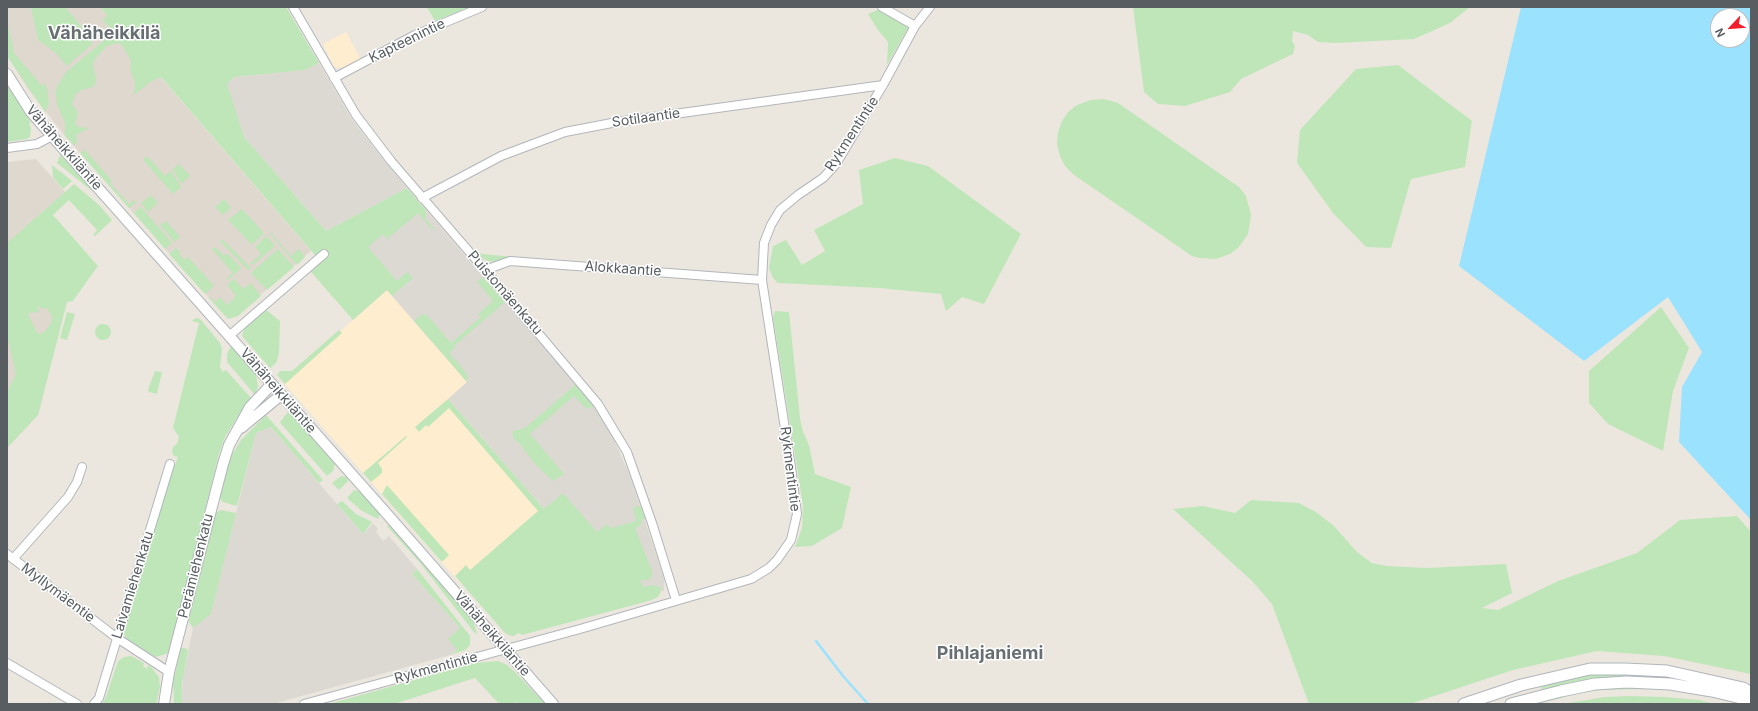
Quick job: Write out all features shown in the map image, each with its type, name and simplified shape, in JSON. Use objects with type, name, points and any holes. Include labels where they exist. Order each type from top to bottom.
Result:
[{"type":"main road","points":[[1464,704],[1521,685],[1590,669],[1667,671],[1743,688],[1751,693]]},
{"type":"main road","points":[[1511,704],[1595,684],[1626,682],[1670,684],[1712,691],[1741,698],[1751,698]]},
{"type":"street","name":"Puistomäenkatu","points":[[293,7],[316,44],[356,115],[390,162],[486,270],[598,404],[628,454],[676,600]]},
{"type":"street","name":"Kapteenintie","points":[[334,78],[415,35],[482,7]]},
{"type":"street","points":[[882,7],[916,26]]},
{"type":"street","name":"Rykmentintie","points":[[304,704],[751,579],[769,568],[777,560],[787,547],[794,530],[797,514],[762,280],[764,243],[775,217],[787,203],[830,172],[848,146],[916,26],[930,7]]},
{"type":"street","name":"Vähäheikkiläntie","points":[[7,74],[31,112],[553,704]]},
{"type":"street","name":"Sotilaantie","points":[[422,198],[501,156],[565,132],[617,122],[883,85]]},
{"type":"street","points":[[7,148],[37,144],[52,136]]},
{"type":"street","points":[[229,336],[324,254]]},
{"type":"street","name":"Alokkaantie","points":[[486,270],[510,261],[762,280]]},
{"type":"street","name":"Perämiehenkatu","points":[[164,704],[169,672],[229,445],[250,407],[272,384]]},
{"type":"street","name":"Perämiehenkatu","points":[[238,431],[281,395]]},
{"type":"street","name":"Laivamiehenkatu","points":[[94,704],[99,698],[170,464]]},
{"type":"street","points":[[10,557],[68,497],[77,482],[82,467]]},
{"type":"street","name":"Myllymäentie","points":[[10,557],[117,638],[169,672]]},
{"type":"street","points":[[7,663],[77,704]]},
{"type":"shaded area","points":[[7,7],[100,7],[311,251],[237,315],[224,315],[65,136],[28,89],[7,52]]},
{"type":"shaded area","points":[[346,32],[361,60],[351,66],[337,68],[333,65],[323,44]]},
{"type":"shaded area","points":[[319,63],[351,118],[407,188],[326,231],[244,137],[226,84],[234,77],[305,70]]},
{"type":"shaded area","points":[[36,159],[65,192],[28,225],[73,277],[38,415],[7,448],[7,162]]},
{"type":"shaded area","points":[[425,209],[590,401],[610,431],[630,476],[664,578],[664,591],[661,591],[660,594],[656,596],[544,509],[448,399],[467,382],[392,296],[402,287],[363,242]]},
{"type":"shaded area","points":[[387,290],[467,382],[448,399],[544,509],[460,583],[283,382]]},
{"type":"shaded area","points":[[271,427],[363,534],[373,523],[378,529],[376,532],[383,541],[389,536],[417,569],[412,574],[460,628],[457,650],[450,655],[273,704],[182,704],[183,677],[193,628],[211,613],[256,433]]},
{"type":"green space","points":[[31,7],[65,7],[88,34],[92,44],[67,66],[56,53],[38,40]]},
{"type":"green space","points":[[100,7],[286,7],[319,63],[305,70],[234,77],[227,84],[244,137],[326,231],[407,188],[425,209],[425,218],[434,229],[432,230],[418,213],[387,239],[383,234],[368,247],[397,281],[407,272],[413,278],[392,296],[387,290],[353,320],[311,272],[321,262],[161,77],[150,82],[134,95],[135,82],[130,70],[131,61],[122,45],[118,43],[107,46],[95,59],[93,65],[96,79],[95,85],[81,90],[75,95],[72,104],[78,112],[75,124],[79,127],[89,128],[76,135],[77,143],[74,145],[65,136],[65,123],[58,107],[55,93],[66,72],[114,32],[103,21],[107,15]]},
{"type":"green space","points":[[427,7],[470,7],[435,21]]},
{"type":"green space","points":[[1133,7],[1470,7],[1450,23],[1414,39],[1336,43],[1318,42],[1308,35],[1293,31],[1292,41],[1295,46],[1293,54],[1241,79],[1230,92],[1185,106],[1158,104],[1144,92]]},
{"type":"green space","points":[[880,9],[908,28],[887,65],[888,42],[868,14]]},
{"type":"green space","points":[[7,19],[14,53],[42,86],[45,84],[47,88],[49,104],[45,112],[7,56]]},
{"type":"green space","points":[[1398,65],[1472,121],[1465,167],[1411,179],[1391,248],[1366,247],[1333,213],[1297,163],[1300,130],[1356,69]]},
{"type":"green space","points":[[7,84],[31,123],[29,124],[31,128],[30,137],[27,139],[7,142]]},
{"type":"green space","points":[[1104,99],[1118,103],[1239,187],[1246,196],[1251,215],[1248,234],[1239,247],[1230,254],[1216,259],[1192,256],[1074,175],[1065,166],[1060,156],[1057,144],[1058,132],[1062,121],[1068,112],[1077,105],[1091,100]]},
{"type":"green space","points":[[85,150],[112,181],[110,183],[129,204],[134,200],[136,202],[129,208],[80,153]]},
{"type":"green space","points":[[60,155],[80,175],[93,190],[92,191],[57,163]]},
{"type":"green space","points":[[147,156],[165,176],[171,171],[181,187],[173,194],[143,160]]},
{"type":"green space","points":[[895,158],[928,166],[1021,234],[984,304],[962,297],[946,311],[941,294],[879,288],[778,283],[773,278],[769,268],[773,246],[786,240],[802,265],[825,251],[814,230],[863,204],[859,170]]},
{"type":"green space","points":[[179,164],[190,176],[181,184],[173,169]]},
{"type":"green space","points":[[52,165],[72,181],[63,189],[53,177]]},
{"type":"green space","points":[[74,184],[99,205],[112,220],[95,236],[93,235],[97,230],[69,200],[53,215],[98,266],[73,301],[67,302],[38,415],[7,448],[7,392],[16,374],[7,335],[7,243]],"holes":[[[40,306],[42,309],[47,308],[52,317],[51,323],[45,331],[40,334],[37,333],[28,314],[39,312],[38,307]]]},
{"type":"green space","points":[[151,195],[158,203],[148,212],[141,203]]},
{"type":"green space","points":[[224,199],[231,208],[223,215],[215,207]]},
{"type":"green space","points":[[141,207],[172,243],[165,249],[134,213]]},
{"type":"green space","points":[[242,209],[264,233],[252,245],[228,220]]},
{"type":"green space","points":[[166,221],[180,237],[175,242],[160,225]]},
{"type":"green space","points":[[271,233],[291,256],[299,249],[305,257],[297,265],[270,234]]},
{"type":"green space","points":[[266,236],[275,246],[253,265],[251,263],[261,254],[255,247]]},
{"type":"green space","points":[[222,239],[251,268],[248,270],[220,241]]},
{"type":"green space","points":[[215,247],[224,256],[226,254],[229,255],[241,268],[228,280],[226,279],[233,273],[212,249]]},
{"type":"green space","points":[[176,248],[184,260],[188,257],[214,286],[205,294],[169,254]]},
{"type":"green space","points":[[278,249],[294,267],[267,290],[251,273]]},
{"type":"green space","points":[[475,249],[482,254],[515,257],[498,262],[488,261],[482,258]]},
{"type":"green space","points":[[483,277],[505,302],[454,346],[455,348],[450,352],[452,358],[457,361],[468,376],[467,382],[414,321],[421,315],[427,315],[451,343],[481,317],[478,314],[493,301],[477,282]]},
{"type":"green space","points":[[234,279],[243,289],[251,283],[261,296],[238,316],[228,319],[209,298],[210,297],[215,302],[220,297],[227,305],[236,296],[228,286],[228,284]]},
{"type":"green space","points":[[1661,307],[1689,348],[1673,391],[1663,451],[1608,424],[1589,403],[1589,371]]},
{"type":"green space","points":[[265,309],[280,321],[279,353],[276,363],[270,368],[242,336],[245,327]]},
{"type":"green space","points":[[775,311],[789,312],[800,418],[803,432],[809,445],[815,474],[851,487],[842,528],[812,546],[795,547],[802,528],[803,506],[773,317]]},
{"type":"green space","points":[[67,312],[75,314],[67,340],[60,338]]},
{"type":"green space","points":[[198,318],[220,343],[222,349],[220,367],[223,372],[226,370],[252,399],[240,413],[225,437],[219,454],[172,642],[169,651],[166,654],[156,657],[127,639],[124,634],[124,630],[138,578],[153,536],[169,480],[178,457],[174,456],[172,452],[173,447],[177,444],[179,437],[173,428],[199,323],[192,321]]},
{"type":"green space","points":[[103,324],[109,326],[111,332],[109,338],[103,340],[97,338],[95,332],[97,326]]},
{"type":"green space","points":[[339,330],[342,333],[285,384],[277,375],[280,371],[292,371]]},
{"type":"green space","points":[[231,346],[256,374],[258,387],[255,395],[227,362],[227,354]]},
{"type":"green space","points":[[155,371],[162,372],[157,394],[149,392],[148,390]]},
{"type":"green space","points":[[576,384],[594,406],[587,409],[574,396],[530,434],[564,474],[553,481],[535,464],[520,444],[515,440],[513,437],[513,431],[525,428]]},
{"type":"green space","points":[[448,399],[544,509],[563,493],[597,532],[607,524],[611,528],[636,521],[633,508],[641,506],[645,519],[642,520],[640,526],[635,528],[652,571],[652,576],[648,580],[639,580],[644,587],[653,585],[661,587],[658,597],[652,600],[522,635],[518,633],[511,636],[505,633],[455,576],[466,565],[470,570],[538,511],[449,408],[428,427],[426,425],[419,432],[415,427]]},
{"type":"green space","points":[[288,412],[291,413],[335,464],[333,471],[327,476],[280,422]]},
{"type":"green space","points":[[266,415],[323,480],[319,483],[271,427],[256,433],[237,506],[223,502],[219,498],[230,458],[241,440]]},
{"type":"green space","points":[[406,436],[407,437],[378,463],[382,469],[382,473],[371,482],[363,473]]},
{"type":"green space","points":[[341,476],[347,477],[348,481],[339,490],[332,483]]},
{"type":"green space","points":[[387,485],[449,555],[443,561],[441,561],[382,494]]},
{"type":"green space","points":[[354,490],[361,492],[380,514],[378,519],[362,511],[347,498]]},
{"type":"green space","points":[[1251,500],[1299,503],[1316,512],[1334,526],[1357,552],[1372,563],[1387,566],[1427,568],[1506,564],[1512,593],[1482,608],[1498,610],[1558,581],[1637,553],[1680,520],[1737,516],[1751,532],[1751,674],[1664,656],[1597,651],[1513,670],[1410,704],[1309,704],[1272,604],[1252,581],[1173,509],[1203,506],[1235,513]]},
{"type":"green space","points":[[342,501],[356,514],[372,522],[363,534],[337,504]]},
{"type":"green space","points":[[221,510],[236,513],[211,614],[193,628],[189,622],[189,618],[215,513]]},
{"type":"green space","points":[[389,525],[467,613],[474,623],[477,634],[473,631],[421,564],[387,526]]},
{"type":"green space","points":[[417,569],[470,636],[470,645],[465,650],[450,655],[457,650],[448,639],[460,628],[412,574]]},
{"type":"green space","points":[[181,648],[188,650],[182,684],[182,704],[174,704],[173,683]]},
{"type":"green space","points":[[131,656],[144,663],[143,666],[147,669],[148,665],[151,667],[159,677],[160,687],[156,704],[102,704],[106,697],[118,661],[124,657]]},
{"type":"green space","points":[[498,661],[507,665],[515,672],[545,704],[519,704],[518,702],[512,704],[499,704],[475,678],[394,704],[329,704],[475,663]]},
{"type":"green space","points":[[1610,672],[1659,674],[1659,679],[1586,681],[1542,689],[1541,687],[1583,675]]},
{"type":"green space","points":[[1647,687],[1647,689],[1601,690],[1581,693],[1536,704],[1526,704],[1582,690]]},
{"type":"green space","points":[[1630,696],[1699,700],[1715,704],[1562,704],[1605,697]]},
{"type":"water","points":[[1521,7],[1751,7],[1751,520],[1679,442],[1682,387],[1702,352],[1668,297],[1584,361],[1459,266]]},
{"type":"waterway","points":[[816,641],[843,676],[868,704]]},
{"type":"district","name":"Vähäheikkilä","points":[[104,34]]},
{"type":"district","name":"Pihlajaniemi","points":[[990,654]]}]
